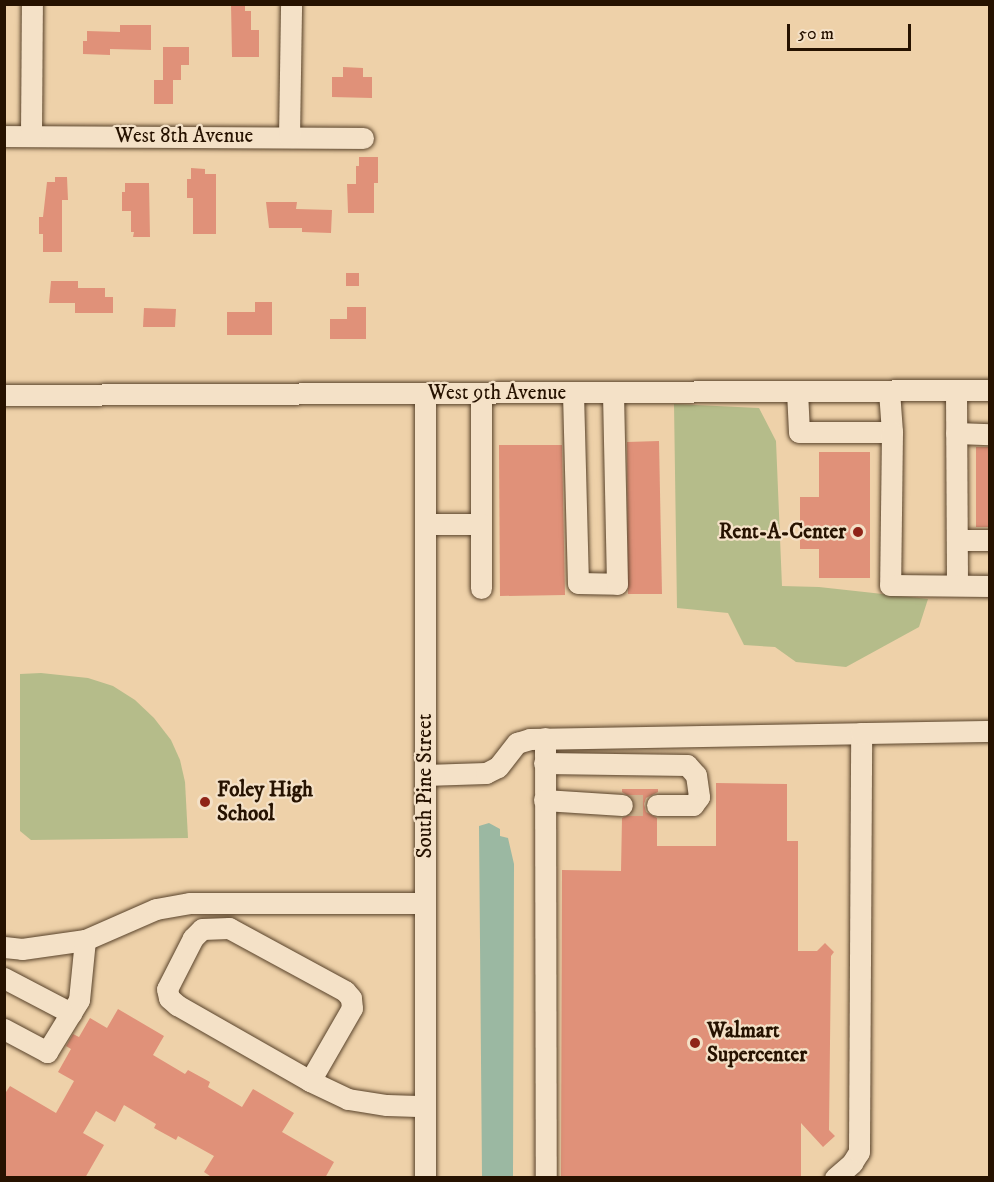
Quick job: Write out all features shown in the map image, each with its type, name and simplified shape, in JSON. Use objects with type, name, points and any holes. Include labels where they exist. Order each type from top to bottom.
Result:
[{"type":"street","points":[[31,136],[32,4]]},
{"type":"street","points":[[290,137],[291,4]]},
{"type":"street","name":"West 8th Avenue","points":[[4,136],[363,138]]},
{"type":"street","points":[[889,390],[892,432],[890,585],[990,586]]},
{"type":"street","points":[[956,390],[957,585]]},
{"type":"street","name":"West 9th Avenue","points":[[4,395],[990,390]]},
{"type":"street","points":[[798,391],[799,432],[892,432]]},
{"type":"street","points":[[573,393],[578,583],[617,584],[613,392]]},
{"type":"street","points":[[481,393],[481,588]]},
{"type":"street","name":"South Pine Street","points":[[425,394],[425,1178]]},
{"type":"street","points":[[956,433],[990,434]]},
{"type":"street","points":[[425,524],[481,524]]},
{"type":"street","points":[[957,540],[990,540]]},
{"type":"street","points":[[425,776],[486,773],[498,767],[517,743],[530,739],[990,731]]},
{"type":"street","points":[[835,1178],[852,1163],[859,1152],[861,733]]},
{"type":"street","points":[[545,738],[546,1178]]},
{"type":"street","points":[[544,763],[687,765],[696,775],[699,797],[693,805],[657,805]]},
{"type":"street","points":[[544,800],[622,805]]},
{"type":"street","points":[[4,947],[22,949],[85,940],[156,909],[190,903],[425,903]]},
{"type":"street","points":[[310,1081],[352,1008],[351,998],[345,991],[229,927],[202,929],[194,938],[170,982],[167,989],[169,998],[310,1081],[348,1099],[387,1105],[425,1106]]},
{"type":"street","points":[[4,1029],[47,1052],[79,1000],[85,940]]},
{"type":"street","points":[[4,978],[71,1013]]},
{"type":"shaded area","points":[[674,404],[759,408],[776,441],[782,586],[819,587],[928,599],[919,627],[846,667],[796,662],[775,647],[744,645],[728,613],[677,608]]},
{"type":"shaded area","points":[[41,673],[88,678],[113,686],[135,700],[154,718],[171,740],[180,760],[185,782],[188,838],[31,840],[20,831],[20,674]]},
{"type":"shaded area","points":[[489,823],[500,829],[500,836],[508,838],[514,864],[513,1177],[482,1177],[479,826]]},
{"type":"building","points":[[231,4],[245,4],[245,11],[251,11],[251,30],[259,30],[259,57],[232,57]]},
{"type":"building","points":[[120,25],[151,25],[151,50],[110,49],[110,55],[83,54],[83,41],[87,41],[87,31],[120,32]]},
{"type":"building","points":[[163,47],[189,47],[189,65],[181,65],[181,80],[173,80],[173,104],[154,104],[154,80],[163,80]]},
{"type":"building","points":[[343,67],[363,68],[363,77],[372,77],[372,98],[332,97],[332,77],[343,77]]},
{"type":"building","points":[[359,157],[378,157],[378,183],[374,183],[374,213],[348,213],[347,184],[356,184],[356,166],[359,166]]},
{"type":"building","points":[[191,168],[205,169],[205,174],[216,174],[216,234],[193,234],[193,198],[187,198],[187,179],[191,179]]},
{"type":"building","points":[[55,177],[67,177],[68,200],[62,200],[62,252],[43,252],[43,234],[39,234],[39,217],[43,217],[47,182],[55,182]]},
{"type":"building","points":[[125,183],[149,183],[150,237],[133,237],[131,211],[122,211],[122,192],[125,192]]},
{"type":"building","points":[[266,202],[297,202],[296,209],[332,210],[331,233],[302,232],[302,228],[269,228]]},
{"type":"building","points":[[346,273],[359,273],[359,286],[346,286]]},
{"type":"building","points":[[51,281],[78,281],[78,288],[105,288],[105,297],[113,297],[113,313],[75,313],[75,303],[49,303]]},
{"type":"building","points":[[255,302],[272,302],[272,335],[227,335],[227,312],[255,312]]},
{"type":"building","points":[[347,307],[366,307],[366,339],[330,339],[330,319],[347,319]]},
{"type":"building","points":[[144,308],[176,309],[175,327],[143,327]]},
{"type":"building","points":[[659,441],[662,594],[628,594],[627,442]]},
{"type":"building","points":[[499,445],[562,445],[565,595],[500,596]]},
{"type":"building","points":[[976,447],[990,447],[990,527],[976,527]]},
{"type":"building","points":[[819,452],[870,452],[870,578],[819,578],[819,549],[800,549],[800,497],[819,497]]},
{"type":"building","name":"Walmart Supercenter","points":[[716,783],[787,784],[787,841],[798,841],[798,951],[817,951],[825,943],[834,952],[831,956],[829,1130],[835,1136],[823,1147],[801,1123],[801,1178],[561,1178],[562,870],[621,871],[622,818],[632,813],[635,805],[633,799],[622,792],[622,789],[658,789],[658,792],[646,798],[644,804],[646,812],[657,818],[657,846],[716,846]]},
{"type":"building","points":[[118,1009],[164,1036],[153,1055],[185,1074],[188,1070],[210,1082],[208,1087],[242,1107],[253,1089],[294,1113],[282,1132],[334,1162],[325,1178],[213,1178],[204,1172],[214,1156],[178,1136],[176,1140],[154,1128],[156,1124],[124,1105],[115,1122],[96,1111],[83,1133],[104,1145],[85,1178],[4,1178],[4,1095],[10,1086],[56,1113],[74,1081],[58,1072],[71,1049],[66,1046],[73,1034],[79,1037],[90,1018],[107,1028]]},
{"type":"tunnel","points":[[622,805],[657,805]]},
{"type":"place","name":"Rent-A-Center","points":[[858,532]]},
{"type":"place","name":"Foley High School","points":[[205,802]]},
{"type":"place","name":"Walmart Supercenter","points":[[695,1043]]}]
